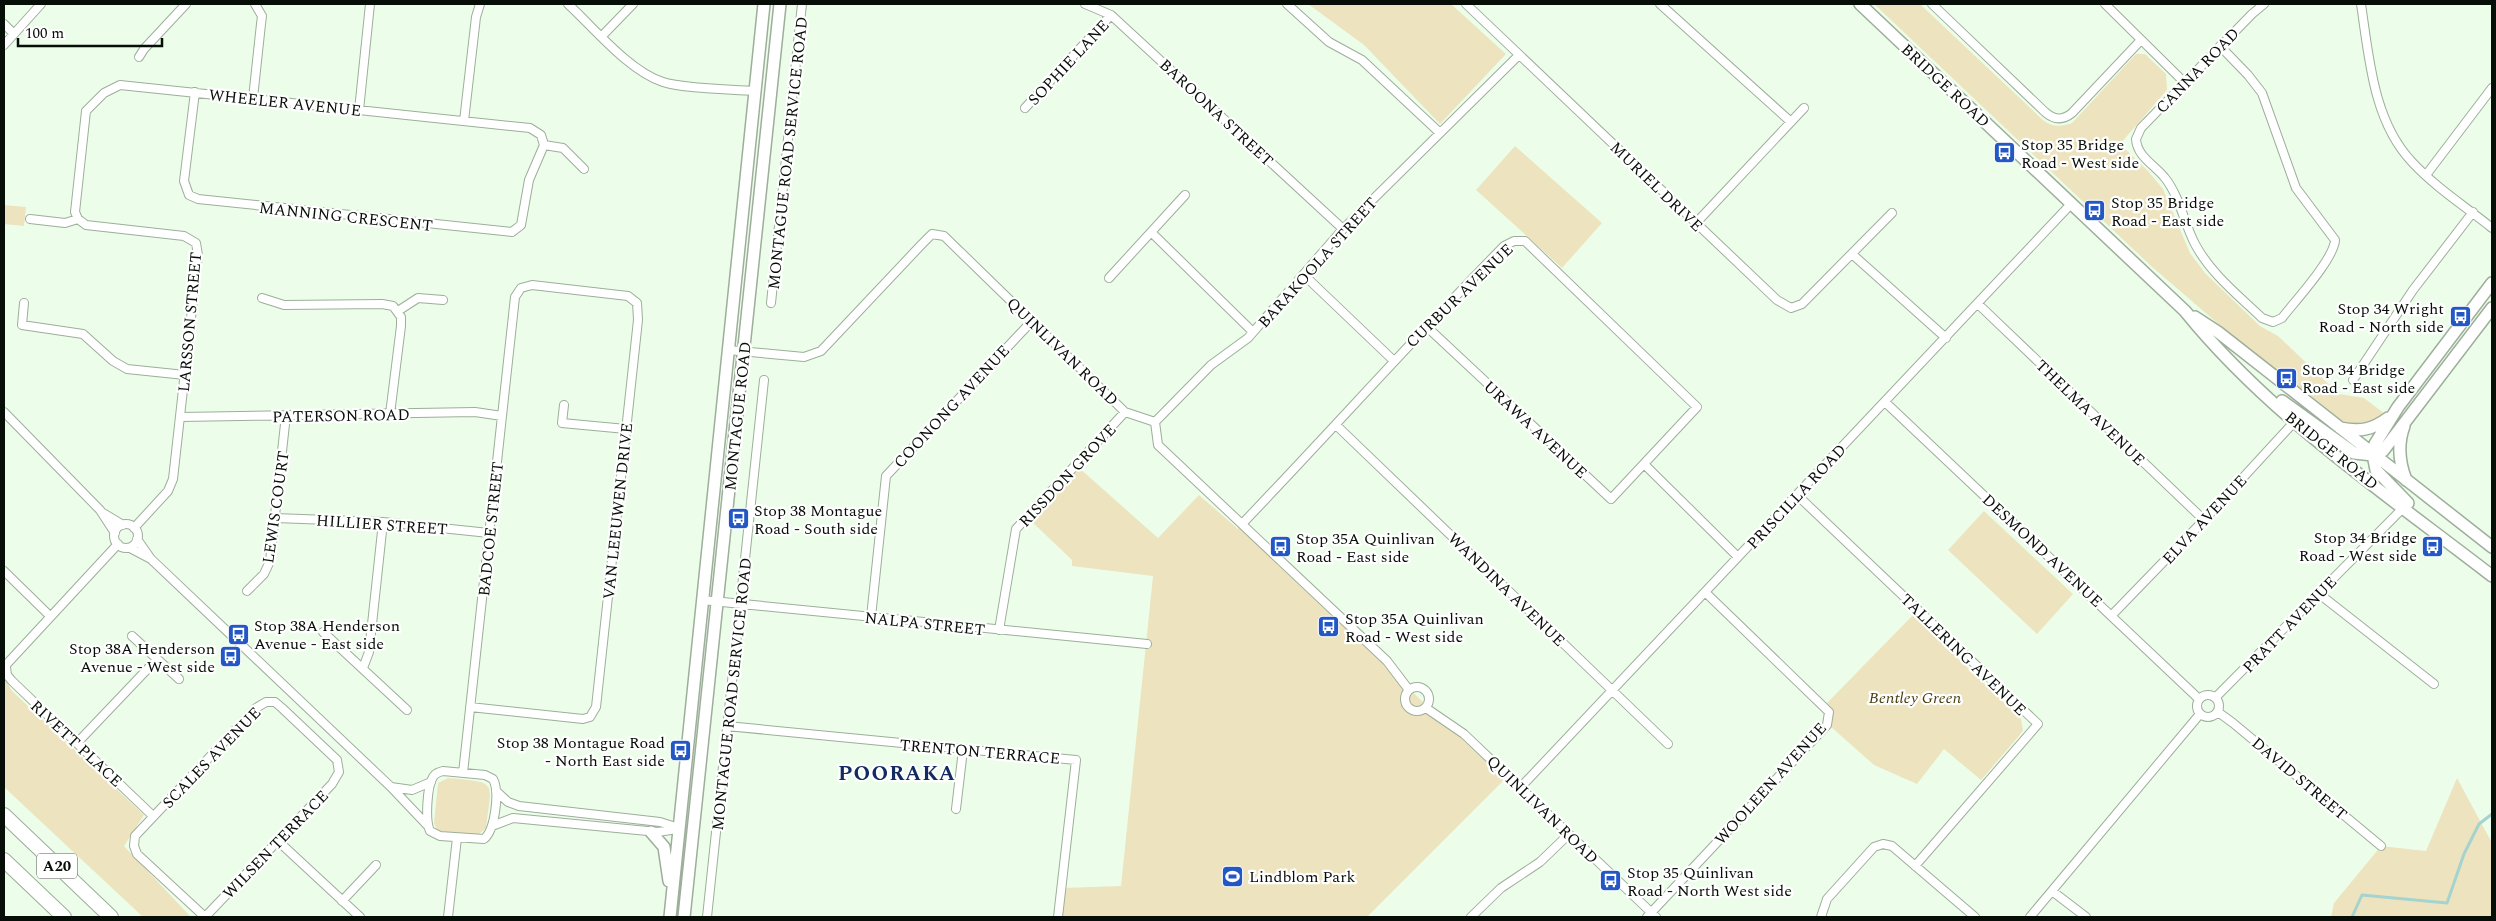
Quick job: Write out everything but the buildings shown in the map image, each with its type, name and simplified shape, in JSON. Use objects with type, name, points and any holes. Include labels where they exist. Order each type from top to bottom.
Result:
[{"type":"highway","name":"A20","points":[[4,815],[111,917]]},
{"type":"highway","name":"A20","points":[[4,860],[64,917]]},
{"type":"main road","name":"MONTAGUE ROAD","points":[[670,917],[764,4]]},
{"type":"main road","name":"MONTAGUE ROAD","points":[[684,917],[780,4]]},
{"type":"main road","name":"BRIDGE ROAD","points":[[1860,4],[2185,310],[2210,342],[2295,421],[2492,576]]},
{"type":"main road","points":[[755,91],[770,93]]},
{"type":"main road","points":[[2419,519],[2406,500],[2379,475],[2373,455],[2375,444],[2393,414],[2492,282]]},
{"type":"main road","points":[[2251,381],[2301,414],[2346,450],[2373,455],[2383,451],[2492,308]]},
{"type":"main road","name":"BRIDGE ROAD","points":[[2185,310],[2218,332],[2336,427],[2491,547]]},
{"type":"main road","points":[[2421,376],[2433,385]]},
{"type":"main road","points":[[2336,427],[2356,431],[2370,429],[2393,414]]},
{"type":"main road","points":[[2406,481],[2400,465],[2399,453],[2401,435],[2407,419]]},
{"type":"main road","points":[[2477,564],[2491,547]]},
{"type":"main road","points":[[679,828],[694,830]]},
{"type":"main road","points":[[651,832],[664,847],[672,897]]},
{"type":"street","points":[[4,45],[41,4]]},
{"type":"street","points":[[139,57],[144,48],[186,4]]},
{"type":"street","points":[[253,98],[262,16],[255,4]]},
{"type":"street","points":[[359,110],[370,4]]},
{"type":"street","points":[[464,121],[476,17],[480,4]]},
{"type":"street","points":[[568,4],[643,72],[659,80],[755,91]]},
{"type":"street","points":[[602,36],[633,4]]},
{"type":"street","name":"MONTAGUE ROAD SERVICE ROAD","points":[[771,303],[802,4]]},
{"type":"street","name":"BAROONA STREET","points":[[1085,4],[1111,15],[1343,229]]},
{"type":"street","points":[[1287,4],[1329,42],[1362,60],[1440,133]]},
{"type":"street","name":"MURIEL DRIVE","points":[[1466,4],[1777,300],[1791,308],[1802,304],[1892,213]]},
{"type":"street","points":[[1660,4],[1791,122]]},
{"type":"street","points":[[1932,4],[2045,112],[2057,119],[2063,119],[2072,113],[2141,40]]},
{"type":"street","points":[[2104,4],[2184,82]]},
{"type":"street","name":"CANNA ROAD","points":[[2220,46],[2248,75],[2262,93],[2296,188],[2335,240],[2331,254],[2282,318],[2273,322],[2262,318],[2209,266],[2193,240],[2168,183],[2141,154],[2136,139],[2141,128],[2184,82],[2220,46],[2264,4]]},
{"type":"street","points":[[2361,4],[2371,64],[2384,115],[2404,153],[2426,174],[2492,228]]},
{"type":"street","name":"SOPHIE LANE","points":[[1025,108],[1111,15]]},
{"type":"street","points":[[4,24],[14,33]]},
{"type":"street","name":"BARAKOOLA STREET","points":[[1155,422],[1211,366],[1253,332],[1343,229],[1518,55]]},
{"type":"street","name":"WHEELER AVENUE","points":[[78,219],[75,212],[83,124],[90,106],[110,88],[120,84],[534,129],[542,136],[544,145]]},
{"type":"street","points":[[2426,174],[2492,88]]},
{"type":"street","name":"MANNING CRESCENT","points":[[194,92],[184,181],[189,194],[198,199],[512,232],[521,225],[529,180],[544,145]]},
{"type":"street","points":[[1696,223],[1804,108]]},
{"type":"street","points":[[544,145],[563,148],[584,169]]},
{"type":"street","points":[[1109,278],[1185,195]]},
{"type":"street","name":"PRISCILLA ROAD","points":[[1520,788],[2071,204]]},
{"type":"street","points":[[2353,380],[2413,290],[2473,212]]},
{"type":"street","name":"LARSSON STREET","points":[[30,219],[65,222],[78,219],[86,225],[184,236],[196,243],[198,255],[171,486],[134,528]]},
{"type":"street","points":[[1152,233],[1253,332]]},
{"type":"street","name":"QUINLIVAN ROAD","points":[[728,350],[804,357],[821,351],[932,234],[944,236],[1125,412],[1155,422]]},
{"type":"street","name":"CURBUR AVENUE","points":[[1242,524],[1336,425],[1393,360],[1504,246],[1514,241],[1525,241],[1697,406],[1645,465]]},
{"type":"street","points":[[1852,254],[1946,338]]},
{"type":"street","points":[[1304,275],[1393,360]]},
{"type":"street","name":"VAN LEEUWEN DRIVE","points":[[470,707],[582,719],[590,716],[594,711],[638,320],[638,303],[628,296],[532,285],[521,288]]},
{"type":"street","name":"BADCOE STREET","points":[[463,773],[515,297],[521,288]]},
{"type":"street","points":[[398,311],[418,298],[427,297],[443,300]]},
{"type":"street","points":[[262,298],[284,305],[388,304],[398,311],[401,326],[390,414]]},
{"type":"street","points":[[24,303],[22,325],[83,334],[113,362],[127,369],[185,375]]},
{"type":"street","name":"THELMA AVENUE","points":[[1978,304],[2204,520]]},
{"type":"street","name":"COONONG AVENUE","points":[[871,617],[886,476],[1032,321]]},
{"type":"street","name":"URAWA AVENUE","points":[[1426,326],[1611,499],[1645,465]]},
{"type":"street","name":"MONTAGUE ROAD SERVICE ROAD","points":[[707,917],[764,380]]},
{"type":"street","name":"DESMOND AVENUE","points":[[1885,402],[2199,699]]},
{"type":"street","points":[[564,405],[562,423],[626,429]]},
{"type":"street","points":[[4,412],[100,510],[116,533],[118,544],[151,559]]},
{"type":"street","name":"PATERSON ROAD","points":[[180,417],[475,412],[502,416]]},
{"type":"street","name":"RISSDON GROVE","points":[[999,630],[1016,529],[1125,412]]},
{"type":"street","name":"LEWIS COURT","points":[[247,591],[268,568],[286,416]]},
{"type":"street","name":"ELVA AVENUE","points":[[2112,615],[2204,520],[2295,421]]},
{"type":"street","points":[[1155,422],[1158,445],[1387,661],[1409,690]]},
{"type":"street","name":"WANDINA AVENUE","points":[[1336,425],[1668,744]]},
{"type":"street","points":[[1645,465],[1738,557]]},
{"type":"street","name":"TALLERING AVENUE","points":[[1797,495],[2038,724],[1916,866]]},
{"type":"street","name":"PRATT AVENUE","points":[[2216,697],[2404,507]]},
{"type":"street","points":[[100,510],[123,525],[134,528],[138,533],[137,539],[130,548]]},
{"type":"street","name":"HILLIER STREET","points":[[275,518],[383,522],[489,533]]},
{"type":"street","points":[[363,668],[369,652],[383,522]]},
{"type":"street","points":[[116,533],[123,525]]},
{"type":"street","points":[[137,539],[151,559],[392,787],[434,834],[484,840],[490,834],[492,826],[496,791],[495,783],[489,776],[439,772],[432,777],[428,826]]},
{"type":"street","points":[[5,667],[10,659],[118,544]]},
{"type":"street","points":[[4,571],[50,616]]},
{"type":"street","name":"WOOLEEN AVENUE","points":[[1652,916],[1827,725],[1829,712],[1705,592]]},
{"type":"street","points":[[2318,593],[2434,684]]},
{"type":"street","name":"NALPA STREET","points":[[702,600],[1147,644]]},
{"type":"street","points":[[323,632],[407,710]]},
{"type":"street","points":[[132,636],[179,679]]},
{"type":"street","points":[[77,743],[157,659]]},
{"type":"street","name":"RIVETT PLACE","points":[[5,667],[10,679],[153,816]]},
{"type":"street","points":[[1418,687],[1427,692],[1429,702],[1426,708],[1417,711],[1408,706],[1405,699],[1409,690],[1418,687]]},
{"type":"street","points":[[2207,694],[2216,697],[2220,703],[2218,712],[2208,718],[2200,714],[2197,706],[2199,699],[2207,694]]},
{"type":"street","name":"SCALES AVENUE","points":[[205,917],[137,854],[134,846],[135,836],[153,816],[256,708],[266,702],[275,702],[282,708],[337,760],[340,768]]},
{"type":"street","name":"QUINLIVAN ROAD","points":[[1426,708],[1464,734],[1652,916]]},
{"type":"street","name":"DAVID STREET","points":[[2218,712],[2234,722],[2381,846]]},
{"type":"street","points":[[2030,917],[2200,714]]},
{"type":"street","name":"TRENTON TERRACE","points":[[728,726],[1076,760],[1058,917]]},
{"type":"street","points":[[956,808],[963,750]]},
{"type":"street","name":"WILSEN TERRACE","points":[[205,917],[335,781],[340,768]]},
{"type":"street","points":[[392,787],[412,790],[431,782]]},
{"type":"street","points":[[496,791],[508,802],[519,806],[660,822],[679,828]]},
{"type":"street","points":[[492,826],[513,818],[651,832],[679,828]]},
{"type":"street","points":[[1471,917],[1500,888],[1540,862],[1569,834]]},
{"type":"street","points":[[448,917],[456,838]]},
{"type":"street","points":[[278,841],[360,917]]},
{"type":"street","points":[[1821,917],[1827,899],[1874,847],[1883,844],[1892,846],[1975,917]]},
{"type":"street","points":[[342,901],[376,864]]},
{"type":"street","points":[[2052,891],[2086,917]]},
{"type":"green space","points":[[1308,4],[1451,4],[1506,54],[1440,124],[1364,45]]},
{"type":"green space","points":[[1874,4],[1920,4],[2044,121],[2054,125],[2061,126],[2072,123],[2136,54],[2145,54],[2166,74],[2167,90],[2120,144],[2148,171],[2163,189],[2190,253],[2205,273],[2260,326],[2278,336],[2339,394],[2364,398],[2385,414],[2374,422],[2363,426],[2352,425],[2340,420],[2237,340],[2151,266]]},
{"type":"green space","points":[[1515,146],[1602,223],[1562,268],[1476,190]]},
{"type":"green space","points":[[4,205],[26,207],[24,226],[4,224]]},
{"type":"green space","points":[[1078,467],[1158,538],[1199,495],[1238,529],[1242,524],[1427,706],[1508,776],[1367,917],[1059,917],[1062,888],[1121,886],[1153,576],[1072,566],[1072,560],[1030,520]]},
{"type":"green space","points":[[1984,511],[2073,594],[2037,634],[1948,550]]},
{"type":"green space","name":"Bentley Green","points":[[1913,615],[2021,719],[2023,730],[1981,780],[1944,749],[1917,784],[1874,765],[1830,726],[1831,711],[1827,703]]},
{"type":"green space","points":[[4,678],[12,691],[144,815],[124,846],[191,917],[143,917],[4,787]]},
{"type":"green space","points":[[448,778],[476,781],[488,786],[490,800],[486,828],[478,835],[440,831],[436,828],[434,823],[438,783]]},
{"type":"green space","points":[[2457,778],[2492,843],[2492,917],[2331,917],[2334,903],[2381,846],[2426,851]]},
{"type":"waterway","points":[[2352,917],[2362,895],[2447,903],[2464,854],[2479,824],[2492,814]]},
{"type":"place","name":"Stop 35 Bridge Road - West side","points":[[2005,153]]},
{"type":"place","name":"Stop 35 Bridge Road - East side","points":[[2095,211]]},
{"type":"place","name":"Stop 34 Wright Road - North side","points":[[2460,317]]},
{"type":"place","name":"Stop 34 Bridge Road - East side","points":[[2286,378]]},
{"type":"place","name":"Stop 38 Montague Road - South side","points":[[738,519]]},
{"type":"place","name":"Stop 34 Bridge Road - West side","points":[[2433,546]]},
{"type":"place","name":"Stop 35A Quinlivan Road - East side","points":[[1280,547]]},
{"type":"place","name":"Stop 35A Quinlivan Road - West side","points":[[1329,627]]},
{"type":"place","name":"Stop 38A Henderson Avenue - East side","points":[[238,634]]},
{"type":"place","name":"Stop 38A Henderson Avenue - West side","points":[[231,657]]},
{"type":"place","name":"Stop 38 Montague Road - North East side","points":[[681,751]]},
{"type":"place","name":"Lindblom Park","points":[[1233,876]]},
{"type":"place","name":"Stop 35 Quinlivan Road - North West side","points":[[1611,881]]},
{"type":"district","name":"POORAKA","points":[[897,773]]}]
